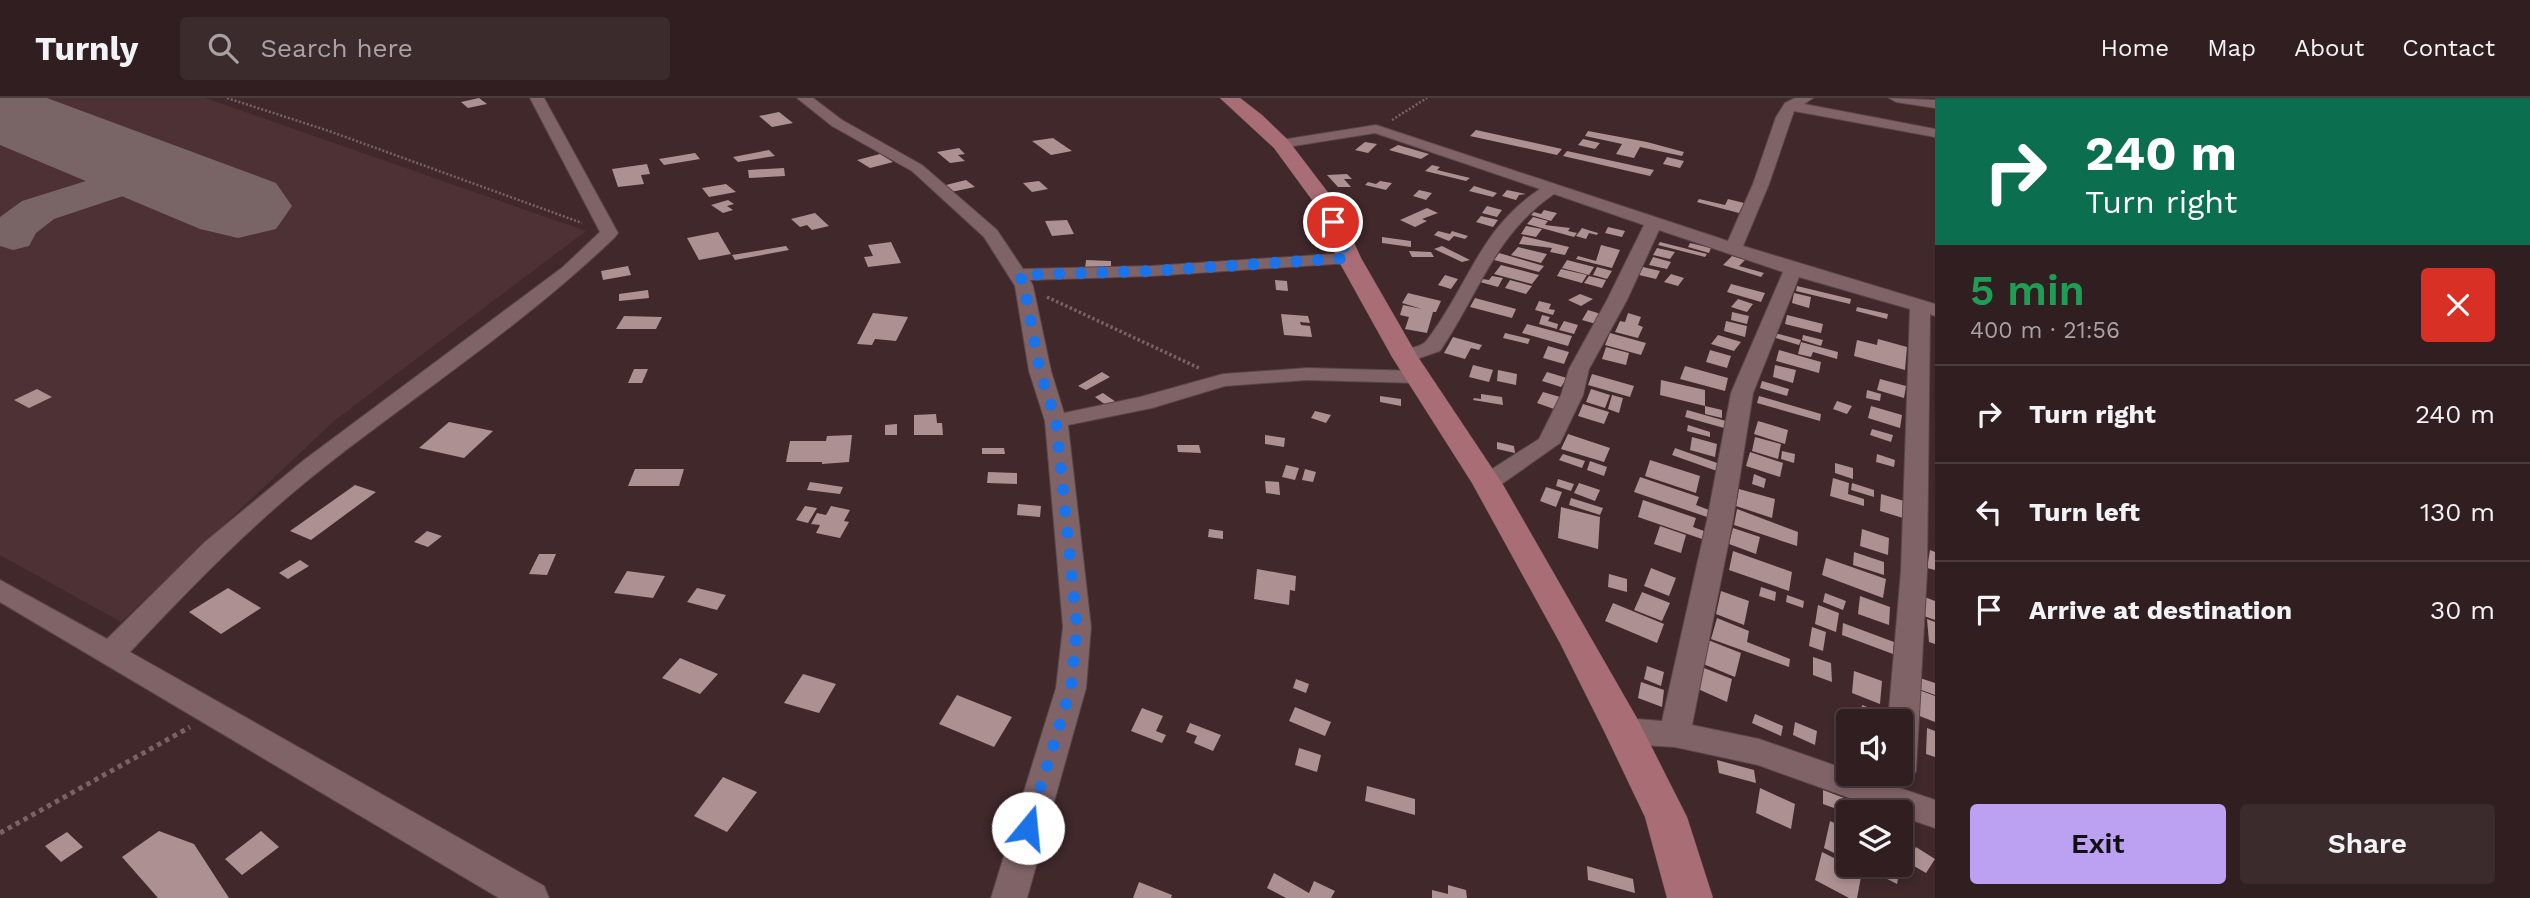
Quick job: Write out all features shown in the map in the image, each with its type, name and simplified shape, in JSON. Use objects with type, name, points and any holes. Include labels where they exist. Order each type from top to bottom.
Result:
[{"type":"main road","points":[[1229,98],[1256,119],[1280,144],[1325,203],[1349,258],[1412,367],[1487,483],[1578,643],[1666,817],[1691,896]]},
{"type":"street","points":[[109,655],[214,548],[312,465],[569,271],[609,233],[537,98]]},
{"type":"street","points":[[804,98],[837,123],[917,168],[991,234],[1022,280],[1040,371],[1056,421],[1077,627],[1071,688],[1009,898]]},
{"type":"street","points":[[1733,249],[1761,184],[1775,135],[1790,106],[1806,98]]},
{"type":"street","points":[[1896,98],[1935,104]]},
{"type":"street","points":[[1790,106],[1935,133]]},
{"type":"street","points":[[1280,144],[1376,129],[1653,224],[1793,269],[1928,308],[1905,709]]},
{"type":"street","points":[[1056,421],[1144,403],[1223,380],[1412,367],[1433,347],[1498,236],[1527,205],[1551,189]]},
{"type":"street","points":[[1487,483],[1549,443],[1572,395],[1579,369],[1617,300],[1653,224]]},
{"type":"street","points":[[1022,280],[1349,258]]},
{"type":"street","points":[[1675,734],[1720,520],[1742,393],[1793,269]]},
{"type":"street","points":[[0,590],[531,898]]},
{"type":"street","points":[[1624,731],[1675,734],[1836,768]]},
{"type":"street","points":[[1905,786],[1935,814]]},
{"type":"path","points":[[227,98],[518,198],[609,233]]},
{"type":"path","points":[[1376,129],[1427,98]]},
{"type":"path","points":[[1022,280],[1223,380]]},
{"type":"path","points":[[0,832],[215,713]]},
{"type":"shaded area","points":[[0,98],[205,98],[586,231],[334,421],[121,622],[0,555]]},
{"type":"building","points":[[479,98],[487,104],[468,108],[461,102]]},
{"type":"building","points":[[779,112],[793,123],[772,127],[759,116]]},
{"type":"building","points":[[1476,130],[1562,149],[1557,155],[1470,136]]},
{"type":"building","points":[[1588,131],[1684,152],[1682,156],[1640,147],[1634,158],[1616,154],[1622,144],[1585,136]]},
{"type":"building","points":[[1053,138],[1072,151],[1051,155],[1032,141]]},
{"type":"building","points":[[1583,139],[1600,143],[1595,149],[1578,145]]},
{"type":"building","points":[[1365,142],[1377,144],[1368,153],[1355,150]]},
{"type":"building","points":[[1398,145],[1429,154],[1421,159],[1389,150]]},
{"type":"building","points":[[959,148],[965,154],[958,155],[965,161],[950,163],[937,152]]},
{"type":"building","points":[[769,150],[775,156],[738,162],[733,157]]},
{"type":"building","points":[[1567,151],[1654,170],[1650,176],[1563,156]]},
{"type":"building","points":[[695,153],[700,159],[664,165],[659,159]]},
{"type":"building","points":[[880,154],[893,162],[870,168],[857,160]]},
{"type":"building","points":[[1667,157],[1684,161],[1680,168],[1663,164]]},
{"type":"building","points":[[647,164],[650,174],[641,175],[644,184],[618,187],[612,169]]},
{"type":"building","points":[[1432,165],[1440,167],[1437,170],[1470,178],[1466,181],[1425,171]]},
{"type":"building","points":[[784,168],[785,176],[749,178],[748,170]]},
{"type":"building","points":[[1347,174],[1352,179],[1344,179],[1351,187],[1338,187],[1327,175]]},
{"type":"building","points":[[966,180],[975,187],[951,192],[942,186]]},
{"type":"building","points":[[1039,181],[1048,189],[1032,192],[1023,183]]},
{"type":"building","points":[[1380,181],[1392,183],[1386,190],[1365,185],[1368,182],[1376,184]]},
{"type":"building","points":[[726,184],[736,192],[709,197],[702,188]]},
{"type":"building","points":[[1474,186],[1497,193],[1493,197],[1469,191]]},
{"type":"building","points":[[1419,190],[1432,193],[1426,200],[1413,196]]},
{"type":"building","points":[[1507,190],[1526,194],[1519,195],[1516,200],[1502,196]]},
{"type":"building","points":[[1699,199],[1725,205],[1728,199],[1744,203],[1739,213],[1697,202]]},
{"type":"building","points":[[728,200],[734,204],[727,206],[733,210],[723,213],[711,205]]},
{"type":"building","points":[[1487,206],[1502,210],[1497,217],[1482,213]]},
{"type":"building","points":[[1427,208],[1438,213],[1422,219],[1427,221],[1415,227],[1400,220]]},
{"type":"building","points":[[1544,210],[1557,213],[1551,221],[1531,215],[1534,212],[1541,214]]},
{"type":"building","points":[[815,213],[829,226],[812,230],[807,225],[800,227],[791,219]]},
{"type":"building","points":[[1481,216],[1498,220],[1493,227],[1476,222]]},
{"type":"building","points":[[1533,217],[1548,221],[1545,225],[1570,228],[1568,231],[1577,233],[1574,237],[1527,224]]},
{"type":"building","points":[[1067,220],[1074,234],[1052,236],[1045,221]]},
{"type":"building","points":[[1526,226],[1542,229],[1536,237],[1521,234]]},
{"type":"building","points":[[1608,227],[1625,231],[1622,237],[1605,233]]},
{"type":"building","points":[[1582,228],[1598,233],[1589,233],[1586,239],[1576,236]]},
{"type":"building","points":[[1438,231],[1450,234],[1452,231],[1468,236],[1465,239],[1454,236],[1449,241],[1434,235]]},
{"type":"building","points":[[718,232],[731,254],[699,260],[687,238]]},
{"type":"building","points":[[1523,236],[1569,247],[1565,255],[1550,252],[1552,248],[1519,244]]},
{"type":"building","points":[[1382,237],[1411,241],[1411,247],[1382,243]]},
{"type":"building","points":[[891,242],[901,263],[868,267],[864,257],[873,256],[868,245]]},
{"type":"building","points":[[1660,242],[1707,254],[1705,257],[1658,245]]},
{"type":"building","points":[[1690,243],[1711,248],[1709,253],[1688,247]]},
{"type":"building","points":[[1601,245],[1620,250],[1612,268],[1576,259],[1578,256],[1596,261]]},
{"type":"building","points":[[786,246],[789,250],[735,260],[732,255]]},
{"type":"building","points":[[1442,246],[1470,260],[1462,262],[1434,249]]},
{"type":"building","points":[[1518,247],[1547,254],[1541,263],[1511,255]]},
{"type":"building","points":[[1657,248],[1675,252],[1670,259],[1653,255]]},
{"type":"building","points":[[1409,251],[1431,252],[1434,257],[1412,257]]},
{"type":"building","points":[[1499,253],[1544,266],[1539,272],[1494,260]]},
{"type":"building","points":[[1732,256],[1745,260],[1739,266],[1764,273],[1761,277],[1723,265]]},
{"type":"building","points":[[1653,257],[1671,262],[1667,269],[1649,265]]},
{"type":"building","points":[[1086,260],[1111,261],[1111,270],[1085,269]]},
{"type":"building","points":[[1567,260],[1594,267],[1589,275],[1562,268]]},
{"type":"building","points":[[1501,265],[1539,275],[1532,284],[1494,274]]},
{"type":"building","points":[[628,266],[631,275],[603,280],[601,271]]},
{"type":"building","points":[[1597,267],[1612,271],[1607,279],[1593,275]]},
{"type":"building","points":[[1643,267],[1660,271],[1656,279],[1639,275]]},
{"type":"building","points":[[1561,269],[1587,275],[1582,283],[1557,276]]},
{"type":"building","points":[[1671,274],[1684,278],[1678,286],[1664,282]]},
{"type":"building","points":[[1445,275],[1458,279],[1451,289],[1438,285]]},
{"type":"building","points":[[1492,276],[1503,278],[1498,287],[1480,282],[1482,279],[1489,280]]},
{"type":"building","points":[[1589,276],[1606,280],[1602,288],[1584,283]]},
{"type":"building","points":[[1275,280],[1287,281],[1288,291],[1276,290]]},
{"type":"building","points":[[1510,280],[1532,286],[1526,294],[1505,288]]},
{"type":"building","points":[[1731,284],[1765,293],[1761,302],[1727,292]]},
{"type":"building","points":[[1797,286],[1851,299],[1850,304],[1796,291]]},
{"type":"building","points":[[648,290],[649,298],[619,301],[619,294]]},
{"type":"building","points":[[1408,293],[1441,301],[1436,312],[1433,312],[1427,333],[1405,329],[1409,317],[1400,315],[1403,305],[1422,309],[1402,303]]},
{"type":"building","points":[[1794,293],[1811,297],[1809,308],[1792,303]]},
{"type":"building","points":[[1580,294],[1593,299],[1581,306],[1568,300]]},
{"type":"building","points":[[1475,298],[1516,309],[1512,318],[1470,307]]},
{"type":"building","points":[[1738,299],[1753,304],[1747,312],[1731,307]]},
{"type":"building","points":[[1539,301],[1551,304],[1549,309],[1555,310],[1553,315],[1535,310]]},
{"type":"building","points":[[1857,307],[1888,314],[1887,319],[1856,311]]},
{"type":"building","points":[[1588,310],[1601,314],[1596,324],[1582,320]]},
{"type":"building","points":[[1732,312],[1749,316],[1747,324],[1731,320]]},
{"type":"building","points":[[873,313],[908,317],[896,341],[875,339],[872,345],[857,344]]},
{"type":"building","points":[[1628,313],[1641,317],[1638,325],[1643,327],[1638,338],[1615,332],[1620,321],[1625,322]]},
{"type":"building","points":[[1281,314],[1308,316],[1310,323],[1300,322],[1301,325],[1310,326],[1312,337],[1284,335]]},
{"type":"building","points":[[1542,315],[1550,317],[1548,321],[1558,324],[1557,329],[1539,324]]},
{"type":"building","points":[[1787,315],[1823,324],[1821,333],[1785,324]]},
{"type":"building","points":[[624,316],[662,317],[656,329],[616,329]]},
{"type":"building","points":[[1564,321],[1578,325],[1574,334],[1559,330]]},
{"type":"building","points":[[1726,321],[1747,326],[1745,337],[1724,331]]},
{"type":"building","points":[[1527,324],[1572,336],[1568,346],[1522,333]]},
{"type":"building","points":[[1771,332],[1801,340],[1799,345],[1769,336]]},
{"type":"building","points":[[1505,333],[1530,339],[1528,344],[1503,338]]},
{"type":"building","points":[[1610,333],[1646,343],[1641,355],[1605,345]]},
{"type":"building","points":[[1718,335],[1741,342],[1734,351],[1711,344]]},
{"type":"building","points":[[1803,335],[1823,340],[1821,346],[1802,340]]},
{"type":"building","points":[[1453,337],[1482,345],[1479,350],[1471,348],[1465,359],[1444,353]]},
{"type":"building","points":[[1878,339],[1907,347],[1905,370],[1854,356],[1857,340],[1877,345]]},
{"type":"building","points":[[1801,342],[1838,352],[1837,359],[1813,352],[1811,357],[1798,354]]},
{"type":"building","points":[[1548,346],[1569,352],[1564,364],[1543,358]]},
{"type":"building","points":[[1606,347],[1629,353],[1626,365],[1602,359]]},
{"type":"building","points":[[1710,350],[1731,356],[1727,368],[1706,362]]},
{"type":"building","points":[[1779,350],[1821,362],[1819,373],[1776,361]]},
{"type":"building","points":[[1473,365],[1493,370],[1489,382],[1469,377]]},
{"type":"building","points":[[1775,365],[1796,370],[1793,383],[1773,377]]},
{"type":"building","points":[[1685,366],[1728,378],[1725,391],[1680,379]]},
{"type":"building","points":[[634,369],[648,369],[642,383],[628,383]]},
{"type":"building","points":[[1498,370],[1517,374],[1516,385],[1497,381]]},
{"type":"building","points":[[1102,372],[1110,377],[1086,390],[1078,386]]},
{"type":"building","points":[[1547,372],[1567,378],[1561,387],[1542,381]]},
{"type":"building","points":[[1592,374],[1634,386],[1630,397],[1588,385]]},
{"type":"building","points":[[1880,379],[1906,386],[1904,398],[1877,390]]},
{"type":"building","points":[[1661,380],[1705,390],[1705,406],[1660,395]]},
{"type":"building","points":[[1762,381],[1789,389],[1787,396],[1760,388]]},
{"type":"building","points":[[37,389],[52,397],[29,408],[14,400]]},
{"type":"building","points":[[1591,389],[1610,395],[1605,408],[1586,402]]},
{"type":"building","points":[[1867,390],[1881,394],[1880,401],[1866,398]]},
{"type":"building","points":[[1543,392],[1560,397],[1554,409],[1537,403]]},
{"type":"building","points":[[1103,393],[1116,402],[1107,406],[1095,397]]},
{"type":"building","points":[[1481,394],[1502,397],[1503,405],[1473,400],[1481,399]]},
{"type":"building","points":[[1612,395],[1623,398],[1619,413],[1608,409]]},
{"type":"building","points":[[1380,396],[1401,399],[1401,406],[1380,402]]},
{"type":"building","points":[[1759,396],[1821,414],[1820,421],[1757,403]]},
{"type":"building","points":[[1837,401],[1852,406],[1847,414],[1833,409]]},
{"type":"building","points":[[1583,404],[1609,412],[1604,424],[1578,416]]},
{"type":"building","points":[[1705,406],[1722,410],[1722,418],[1705,414]]},
{"type":"building","points":[[1871,406],[1902,415],[1900,428],[1868,418]]},
{"type":"building","points":[[1687,410],[1726,421],[1724,428],[1685,417]]},
{"type":"building","points":[[1315,411],[1331,415],[1326,423],[1311,418]]},
{"type":"building","points":[[936,414],[937,423],[942,423],[943,435],[914,435],[914,415]]},
{"type":"building","points":[[1758,421],[1788,430],[1785,444],[1754,434]]},
{"type":"building","points":[[449,422],[493,431],[464,458],[419,448]]},
{"type":"building","points":[[897,424],[897,435],[885,435],[885,425]]},
{"type":"building","points":[[1688,425],[1710,432],[1710,437],[1687,431]]},
{"type":"building","points":[[1872,429],[1893,435],[1891,442],[1870,435]]},
{"type":"building","points":[[1568,434],[1610,448],[1604,462],[1561,449]]},
{"type":"building","points":[[852,435],[849,462],[786,462],[790,441],[826,441],[827,436]]},
{"type":"building","points":[[1265,435],[1285,438],[1284,447],[1265,444]]},
{"type":"building","points":[[1692,437],[1717,444],[1715,457],[1690,450]]},
{"type":"building","points":[[1755,437],[1781,444],[1778,459],[1752,451]]},
{"type":"building","points":[[1497,442],[1514,446],[1515,453],[1497,449]]},
{"type":"building","points":[[1177,445],[1199,445],[1201,453],[1178,452]]},
{"type":"building","points":[[982,448],[1004,448],[1005,454],[982,454]]},
{"type":"building","points":[[1675,448],[1720,464],[1717,471],[1672,455]]},
{"type":"building","points":[[1782,451],[1795,454],[1794,463],[1781,459]]},
{"type":"building","points":[[1750,452],[1783,463],[1780,477],[1746,466]]},
{"type":"building","points":[[1563,454],[1585,461],[1582,468],[1559,460]]},
{"type":"building","points":[[1877,454],[1895,460],[1894,467],[1876,462]]},
{"type":"building","points":[[1650,460],[1700,476],[1696,493],[1645,476]]},
{"type":"building","points":[[1590,461],[1607,467],[1604,476],[1587,470]]},
{"type":"building","points":[[1835,463],[1853,468],[1853,479],[1835,473]]},
{"type":"building","points":[[1286,465],[1299,468],[1295,480],[1282,477]]},
{"type":"building","points":[[635,469],[684,469],[679,486],[628,486]]},
{"type":"building","points":[[1305,469],[1316,472],[1313,482],[1302,480]]},
{"type":"building","points":[[988,472],[1017,473],[1017,484],[987,483]]},
{"type":"building","points":[[1754,474],[1766,479],[1764,488],[1752,484]]},
{"type":"building","points":[[1640,477],[1699,497],[1696,505],[1709,510],[1707,517],[1634,492]]},
{"type":"building","points":[[1833,478],[1849,483],[1848,494],[1864,499],[1864,506],[1830,496]]},
{"type":"building","points":[[1558,479],[1574,484],[1571,491],[1556,486]]},
{"type":"building","points":[[1265,481],[1279,482],[1280,495],[1266,493]]},
{"type":"building","points":[[810,482],[843,487],[840,494],[807,490]]},
{"type":"building","points":[[1579,483],[1600,490],[1595,501],[1574,493]]},
{"type":"building","points":[[1852,483],[1874,490],[1874,497],[1851,490]]},
{"type":"building","points":[[355,485],[376,492],[311,540],[290,531]]},
{"type":"building","points":[[1546,487],[1562,492],[1556,507],[1540,501]]},
{"type":"building","points":[[1739,489],[1775,499],[1772,518],[1736,506]]},
{"type":"building","points":[[1881,494],[1904,501],[1903,518],[1880,511]]},
{"type":"building","points":[[1571,498],[1603,508],[1600,515],[1569,505]]},
{"type":"building","points":[[1643,500],[1696,518],[1693,527],[1704,531],[1702,539],[1638,517]]},
{"type":"building","points":[[1018,504],[1041,506],[1040,517],[1017,515]]},
{"type":"building","points":[[805,506],[817,508],[808,523],[796,520]]},
{"type":"building","points":[[831,506],[850,510],[844,521],[849,522],[840,538],[816,533],[820,525],[811,524],[817,513],[826,515]]},
{"type":"building","points":[[1561,507],[1600,517],[1598,549],[1558,538]]},
{"type":"building","points":[[1737,509],[1798,532],[1797,546],[1734,525]]},
{"type":"building","points":[[1660,526],[1686,535],[1681,553],[1654,544]]},
{"type":"building","points":[[1733,528],[1760,537],[1756,554],[1729,544]]},
{"type":"building","points":[[1209,529],[1223,531],[1223,539],[1208,537]]},
{"type":"building","points":[[1862,529],[1889,538],[1888,555],[1860,546]]},
{"type":"building","points":[[427,531],[442,536],[428,547],[414,542]]},
{"type":"building","points":[[1930,550],[1935,552],[1935,570],[1927,568]]},
{"type":"building","points":[[1733,551],[1792,572],[1789,591],[1729,570]]},
{"type":"building","points":[[1854,552],[1884,562],[1884,575],[1853,565]]},
{"type":"building","points":[[539,554],[556,554],[547,575],[529,574]]},
{"type":"building","points":[[1826,558],[1886,579],[1883,598],[1822,575]]},
{"type":"building","points":[[300,560],[309,566],[288,579],[279,573]]},
{"type":"building","points":[[1651,568],[1676,578],[1669,596],[1644,586]]},
{"type":"building","points":[[1257,569],[1296,576],[1295,591],[1290,590],[1289,605],[1254,599]]},
{"type":"building","points":[[627,571],[665,576],[653,598],[614,593]]},
{"type":"building","points":[[1609,574],[1627,579],[1627,592],[1608,587]]},
{"type":"building","points":[[1761,587],[1776,592],[1775,601],[1759,596]]},
{"type":"building","points":[[228,588],[261,608],[221,634],[189,612]]},
{"type":"building","points":[[697,588],[726,595],[717,610],[687,602]]},
{"type":"building","points":[[1721,591],[1749,601],[1744,625],[1716,614]]},
{"type":"building","points":[[1642,592],[1670,603],[1662,621],[1634,610]]},
{"type":"building","points":[[1825,593],[1846,601],[1843,610],[1823,602]]},
{"type":"building","points":[[1787,595],[1804,601],[1803,608],[1786,602]]},
{"type":"building","points":[[1860,596],[1890,607],[1889,625],[1858,614]]},
{"type":"building","points":[[1922,596],[1935,601],[1935,620],[1921,615]]},
{"type":"building","points":[[1613,603],[1664,624],[1657,643],[1605,621]]},
{"type":"building","points":[[1818,605],[1839,613],[1836,632],[1815,624]]},
{"type":"building","points":[[1717,618],[1749,631],[1747,642],[1790,659],[1789,667],[1711,639]]},
{"type":"building","points":[[1927,619],[1935,622],[1935,644],[1929,642]]},
{"type":"building","points":[[1843,623],[1894,642],[1893,654],[1842,635]]},
{"type":"building","points":[[1812,627],[1826,632],[1823,651],[1809,646]]},
{"type":"building","points":[[1703,638],[1741,653],[1735,677],[1696,661]]},
{"type":"building","points":[[1813,657],[1831,663],[1832,682],[1813,675]]},
{"type":"building","points":[[680,658],[718,674],[700,694],[662,678]]},
{"type":"building","points":[[1647,666],[1664,672],[1661,686],[1644,679]]},
{"type":"building","points":[[1704,668],[1732,679],[1727,702],[1698,689]]},
{"type":"building","points":[[1854,671],[1882,681],[1880,704],[1852,693]]},
{"type":"building","points":[[803,674],[836,684],[819,713],[784,703]]},
{"type":"building","points":[[1917,677],[1935,683],[1935,695],[1916,688]]},
{"type":"building","points":[[1296,679],[1309,684],[1306,693],[1293,688]]},
{"type":"building","points":[[1641,682],[1664,690],[1662,707],[1638,698]]},
{"type":"building","points":[[1919,690],[1935,696],[1935,722],[1917,715]]},
{"type":"building","points":[[957,695],[1012,717],[994,747],[939,724]]},
{"type":"building","points":[[1295,707],[1331,722],[1325,736],[1289,721]]},
{"type":"building","points":[[1142,708],[1163,716],[1156,731],[1166,735],[1162,743],[1131,731]]},
{"type":"building","points":[[1755,714],[1783,726],[1781,736],[1752,723]]},
{"type":"building","points":[[1795,722],[1817,731],[1815,745],[1793,735]]},
{"type":"building","points":[[1190,723],[1221,735],[1213,751],[1194,743],[1197,736],[1186,732]]},
{"type":"building","points":[[1927,728],[1935,731],[1935,757],[1926,754]]},
{"type":"building","points":[[1299,748],[1321,755],[1317,772],[1295,765]]},
{"type":"building","points":[[1717,760],[1754,770],[1756,783],[1719,773]]},
{"type":"building","points":[[723,777],[757,792],[727,832],[694,816]]},
{"type":"building","points":[[1367,786],[1415,799],[1415,815],[1365,801]]},
{"type":"building","points":[[1760,788],[1795,804],[1791,829],[1756,813]]},
{"type":"building","points":[[1823,790],[1849,800],[1836,800],[1836,809],[1823,804]]},
{"type":"building","points":[[1830,821],[1836,824],[1836,854],[1824,848]]},
{"type":"building","points":[[159,831],[194,844],[229,898],[158,898],[122,857]]},
{"type":"building","points":[[261,831],[279,847],[242,875],[225,859]]},
{"type":"building","points":[[67,832],[83,847],[61,862],[45,846]]},
{"type":"building","points":[[1916,847],[1935,859],[1926,873],[1913,865],[1913,852]]},
{"type":"building","points":[[1822,852],[1836,859],[1836,877],[1861,877],[1857,898],[1849,898],[1815,880]]},
{"type":"building","points":[[1587,866],[1633,879],[1635,893],[1588,880]]},
{"type":"building","points":[[1274,873],[1309,893],[1314,881],[1335,891],[1331,898],[1286,898],[1267,888]]},
{"type":"building","points":[[1883,877],[1898,877],[1897,884]]},
{"type":"building","points":[[1139,882],[1172,895],[1171,898],[1133,898]]},
{"type":"building","points":[[1448,885],[1466,890],[1467,898],[1432,898],[1432,890],[1448,894]]},
{"type":"taxiway","points":[[13,236],[13,229],[38,210],[153,172]]},
{"type":"runway","points":[[0,112],[238,206]]},
{"type":"route","points":[[1028,828],[1071,688],[1077,627],[1056,421],[1040,371],[1020,275],[1151,271],[1349,258],[1333,222]]}]
